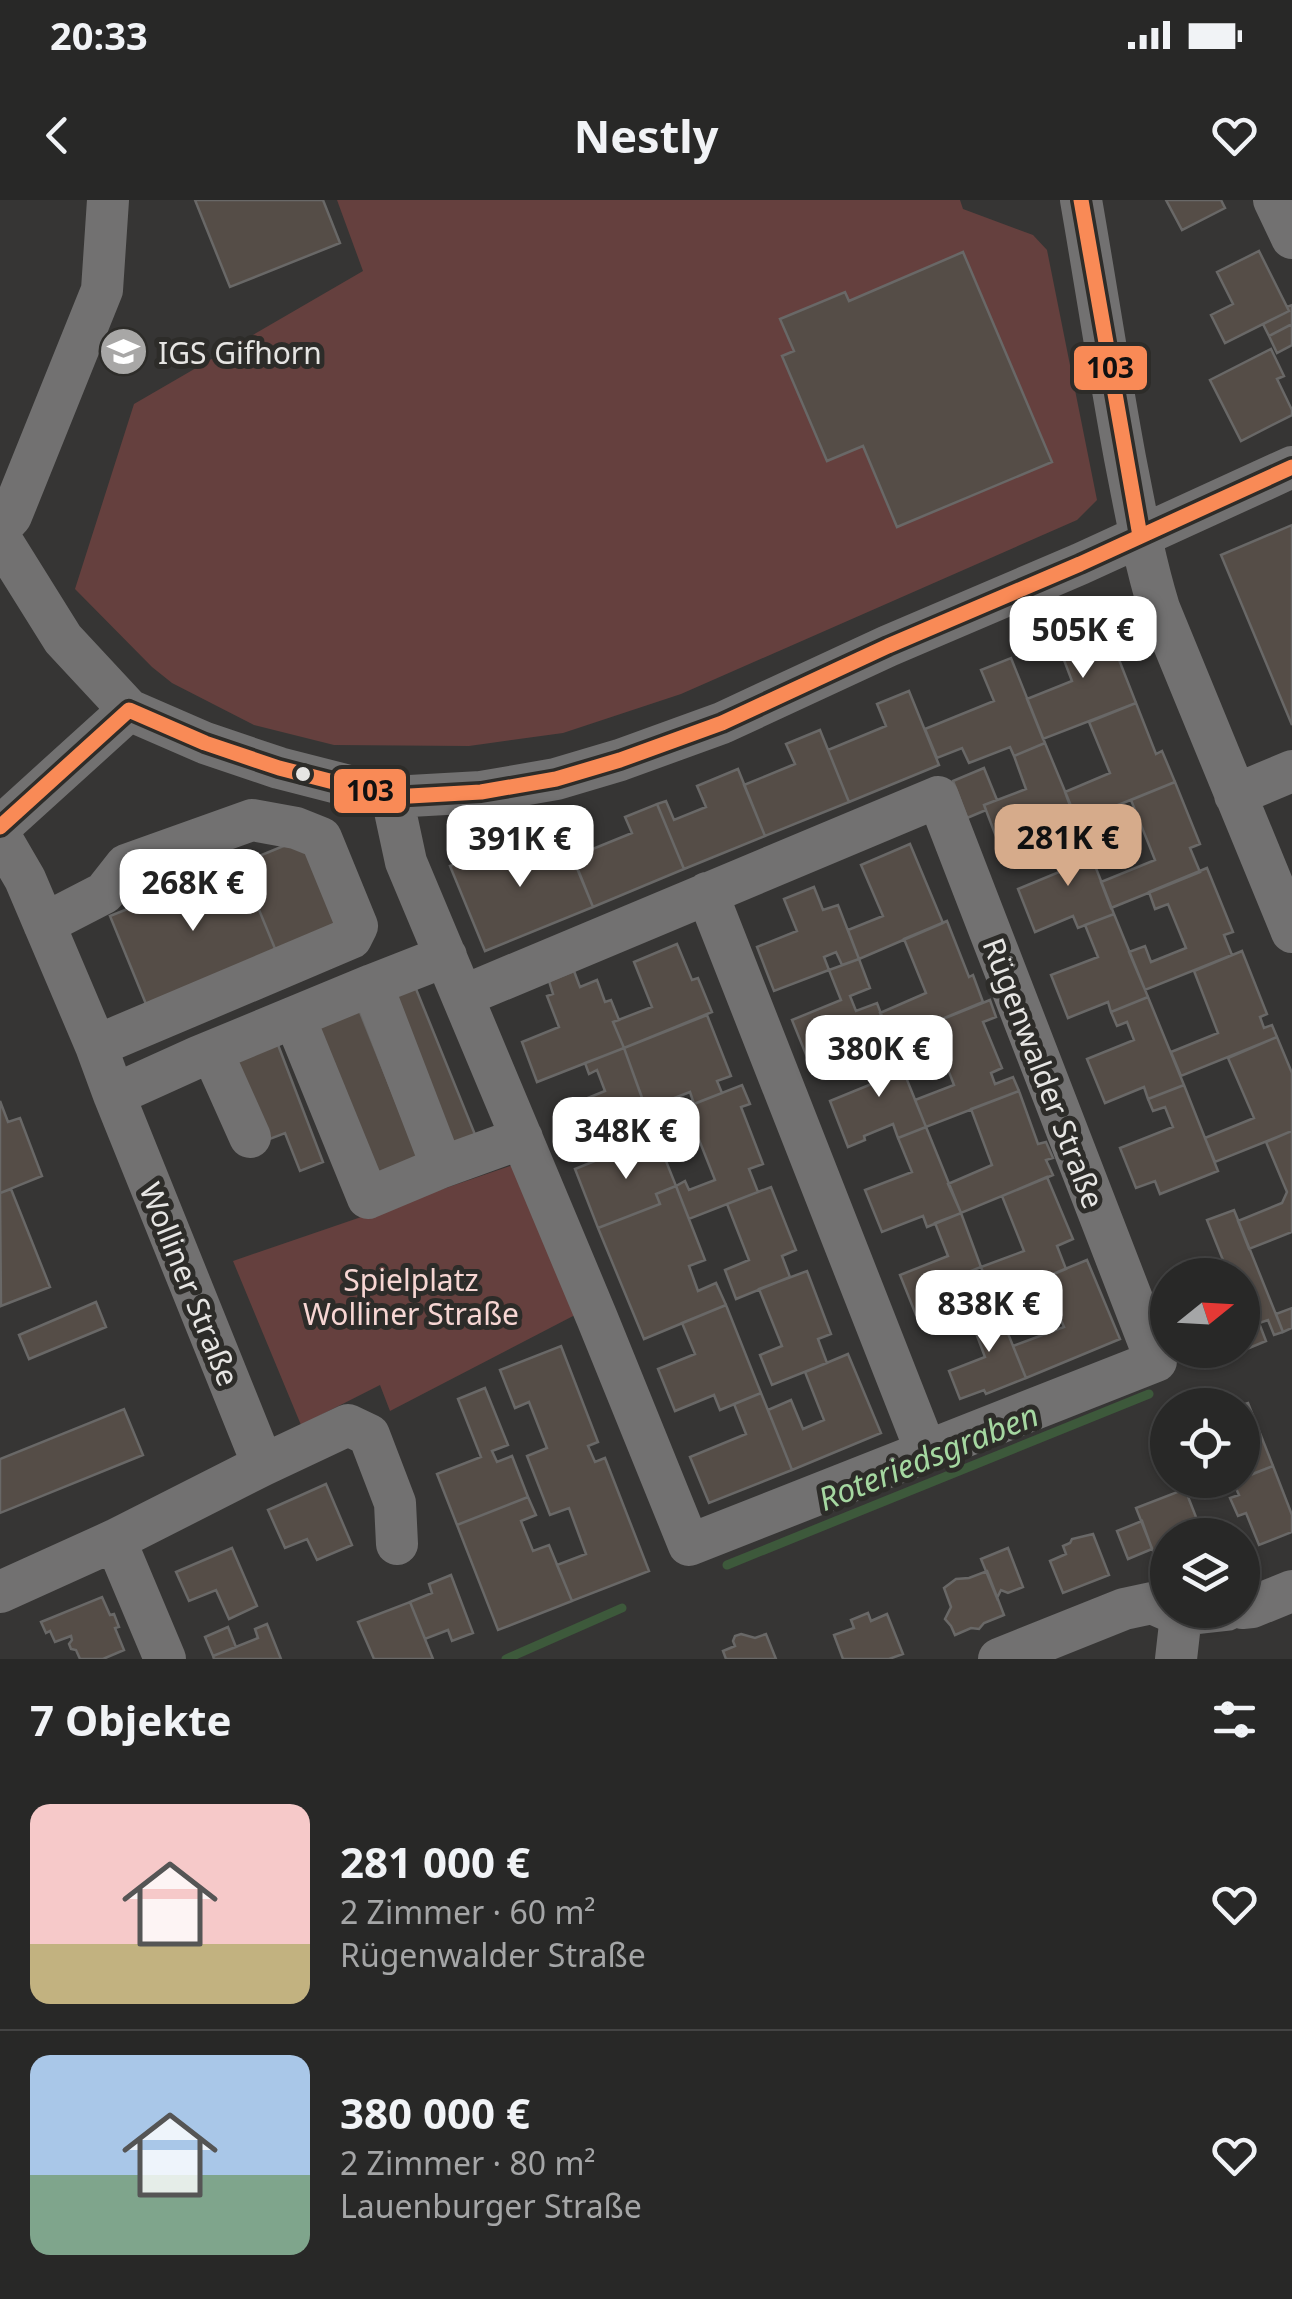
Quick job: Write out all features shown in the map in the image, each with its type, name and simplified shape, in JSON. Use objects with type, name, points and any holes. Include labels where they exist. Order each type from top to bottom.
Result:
[{"type":"street","points":[[0,528],[11,516],[102,290],[108,200]]},
{"type":"street","points":[[1081,200],[1140,536],[1159,608],[1292,932]]},
{"type":"street","points":[[1274,200],[1292,238]]},
{"type":"street","points":[[0,538],[63,640],[129,710],[205,743],[279,768],[392,797],[481,792],[556,779],[620,760],[722,722],[1292,467]]},
{"type":"street","points":[[0,827],[129,710]]},
{"type":"street","points":[[1235,795],[1292,771]]},
{"type":"street","points":[[294,1019],[368,1198],[522,1138],[406,862],[392,797]]},
{"type":"street","name":"Rügenwalder Straße","points":[[463,996],[938,797],[1156,1361],[689,1545],[522,1138]]},
{"type":"street","points":[[44,924],[104,894],[126,865],[252,820],[296,828],[320,838],[336,872],[357,926],[351,938],[96,1046]]},
{"type":"street","name":"Wolliner Straße","points":[[0,836],[25,879],[96,1046],[262,1465]]},
{"type":"street","points":[[706,894],[926,1451]]},
{"type":"street","points":[[114,1095],[446,956]]},
{"type":"street","points":[[372,986],[442,1167]]},
{"type":"street","points":[[212,1052],[250,1137]]},
{"type":"street","points":[[0,1592],[116,1540],[348,1425],[369,1435],[396,1503],[397,1544]]},
{"type":"street","points":[[116,1540],[165,1659]]},
{"type":"street","points":[[1260,1604],[1292,1591]]},
{"type":"street","points":[[999,1659],[1124,1609],[1150,1603]]},
{"type":"street","points":[[1173,1628],[1176,1659]]},
{"type":"green space","points":[[337,200],[960,200],[963,209],[1033,235],[1047,250],[1097,500],[1077,520],[681,694],[563,733],[469,746],[334,745],[254,725],[172,683],[75,589],[134,404],[363,271]]},
{"type":"green space","name":"Spielplatz Wolliner Straße","points":[[513,1165],[575,1315],[390,1411],[380,1385],[301,1425],[233,1261]]},
{"type":"building","points":[[195,200],[323,200],[340,243],[230,287]]},
{"type":"building","points":[[1166,200],[1221,200],[1225,208],[1182,230]]},
{"type":"building","points":[[1259,251],[1289,311],[1225,343],[1211,315],[1233,304],[1217,272]]},
{"type":"building","points":[[963,252],[1052,462],[897,527],[863,446],[827,461],[782,356],[794,351],[780,319],[845,292],[849,301]]},
{"type":"building","points":[[1292,305],[1292,324],[1269,336],[1263,324],[1289,311],[1287,307]]},
{"type":"building","points":[[1292,324],[1292,345],[1277,353],[1269,336]]},
{"type":"building","points":[[1271,349],[1284,376],[1277,379],[1292,415],[1241,441],[1210,380]]},
{"type":"building","points":[[1292,525],[1292,725],[1221,555]]},
{"type":"building","points":[[1093,615],[1098,627],[1105,624],[1136,703],[1043,739],[1027,699],[1072,681],[1053,631]]},
{"type":"building","points":[[1011,658],[1045,743],[1014,756],[1010,747],[969,763],[962,748],[937,758],[925,729],[994,701],[981,670]]},
{"type":"building","points":[[909,691],[939,765],[849,802],[828,750],[886,726],[877,704]]},
{"type":"building","points":[[1136,703],[1156,754],[1162,751],[1175,782],[1076,822],[1065,792],[1110,773],[1089,722]]},
{"type":"building","points":[[820,730],[849,802],[765,836],[744,785],[795,764],[786,744]]},
{"type":"building","points":[[1045,743],[1081,830],[1047,843],[1043,831],[1000,847],[984,805],[1026,789],[1014,756]]},
{"type":"building","points":[[984,768],[997,800],[967,818],[953,781]]},
{"type":"building","points":[[738,769],[765,836],[684,869],[657,804],[666,801],[674,820],[706,807],[697,786]]},
{"type":"building","points":[[1175,782],[1200,844],[1190,848],[1200,872],[1111,908],[1101,882],[1155,860],[1131,800]]},
{"type":"building","points":[[657,804],[684,869],[593,907],[573,857],[632,833],[625,817]]},
{"type":"building","points":[[1081,830],[1114,914],[1078,928],[1073,916],[1035,932],[1018,889],[1064,870],[1053,841]]},
{"type":"building","points":[[564,837],[593,907],[485,951],[450,866],[515,840],[521,855]]},
{"type":"building","points":[[303,838],[338,925],[276,951],[240,864]]},
{"type":"building","points":[[910,844],[943,923],[859,959],[848,930],[883,916],[861,865]]},
{"type":"building","points":[[240,864],[276,951],[146,1004],[110,916]]},
{"type":"building","points":[[1207,868],[1233,932],[1224,935],[1232,955],[1145,990],[1129,952],[1145,946],[1151,962],[1186,948],[1168,904],[1155,909],[1149,892]]},
{"type":"building","points":[[814,887],[823,910],[838,905],[859,959],[842,965],[836,952],[824,957],[829,970],[774,991],[757,947],[797,931],[784,899]]},
{"type":"building","points":[[1114,914],[1148,997],[1111,1012],[1108,1002],[1068,1018],[1051,975],[1098,957],[1085,925]]},
{"type":"building","points":[[947,921],[983,1002],[891,1040],[880,1013],[926,993],[904,939]]},
{"type":"building","points":[[677,944],[692,980],[698,978],[712,1012],[624,1048],[613,1022],[652,1007],[634,962]]},
{"type":"building","points":[[1242,951],[1267,1014],[1260,1017],[1264,1028],[1272,1025],[1277,1037],[1181,1076],[1171,1052],[1218,1033],[1194,971]]},
{"type":"building","points":[[859,959],[870,988],[850,996],[856,1011],[877,1003],[891,1040],[861,1052],[857,1043],[809,1062],[792,1020],[841,1000],[829,970]]},
{"type":"building","points":[[574,971],[580,987],[597,980],[605,1002],[611,1000],[619,1020],[613,1022],[624,1048],[537,1082],[522,1042],[559,1027],[547,996],[553,994],[549,981]]},
{"type":"building","points":[[412,979],[478,1142],[456,1151],[390,988]]},
{"type":"building","points":[[1148,997],[1184,1085],[1148,1099],[1144,1087],[1105,1103],[1087,1059],[1134,1040],[1127,1022],[1117,1026],[1111,1012]]},
{"type":"building","points":[[990,1000],[996,1017],[983,1022],[1002,1068],[991,1073],[995,1084],[1013,1077],[1019,1091],[926,1127],[915,1100],[954,1085],[939,1046],[899,1061],[891,1040]]},
{"type":"building","points":[[356,1002],[422,1166],[376,1184],[312,1020]]},
{"type":"building","points":[[707,1015],[731,1076],[717,1081],[722,1093],[694,1104],[690,1092],[646,1109],[624,1048]]},
{"type":"building","points":[[275,1037],[323,1162],[300,1171],[285,1133],[262,1142],[228,1056]]},
{"type":"building","points":[[1277,1037],[1292,1073],[1292,1131],[1215,1162],[1205,1138],[1254,1118],[1228,1058]]},
{"type":"building","points":[[891,1040],[926,1127],[898,1138],[893,1124],[848,1147],[830,1101],[874,1083],[861,1052]]},
{"type":"building","points":[[624,1048],[656,1136],[600,1159],[596,1149],[575,1157],[556,1111],[605,1091],[597,1070],[589,1074],[585,1063]]},
{"type":"building","points":[[742,1085],[750,1104],[741,1107],[763,1164],[749,1169],[758,1192],[689,1219],[676,1186],[685,1181],[689,1190],[715,1180],[686,1107]]},
{"type":"building","points":[[1184,1085],[1218,1171],[1160,1194],[1155,1181],[1136,1188],[1120,1148],[1173,1127],[1165,1107],[1153,1111],[1148,1099]]},
{"type":"building","points":[[1019,1091],[1038,1144],[1046,1142],[1053,1158],[1046,1160],[1053,1175],[961,1213],[948,1184],[992,1165],[971,1109]]},
{"type":"building","points":[[0,1101],[8,1122],[20,1118],[42,1176],[0,1193]]},
{"type":"building","points":[[926,1127],[961,1213],[927,1227],[923,1216],[882,1232],[865,1190],[912,1172],[898,1138]]},
{"type":"building","points":[[1292,1131],[1292,1232],[1249,1249],[1238,1221],[1282,1203],[1287,1192],[1266,1142]]},
{"type":"building","points":[[656,1136],[676,1186],[656,1194],[660,1204],[598,1228],[575,1169]]},
{"type":"building","points":[[1047,1177],[1073,1239],[1057,1246],[1066,1269],[994,1299],[981,1267],[1024,1251],[1002,1196]]},
{"type":"building","points":[[676,1186],[705,1260],[689,1266],[698,1291],[716,1283],[726,1305],[644,1339],[598,1228],[660,1204],[656,1194]]},
{"type":"building","points":[[771,1187],[796,1250],[782,1256],[790,1277],[736,1299],[725,1270],[749,1260],[727,1204]]},
{"type":"building","points":[[11,1189],[50,1287],[1,1306],[0,1193]]},
{"type":"building","points":[[1234,1210],[1253,1258],[1222,1258],[1207,1220]]},
{"type":"building","points":[[961,1213],[981,1267],[961,1275],[968,1293],[988,1285],[994,1299],[962,1312],[957,1299],[916,1315],[900,1275],[948,1256],[935,1223]]},
{"type":"building","points":[[1087,1260],[1120,1339],[1026,1378],[1013,1346],[1064,1327],[1043,1278]]},
{"type":"building","points":[[807,1271],[831,1334],[818,1339],[827,1363],[772,1385],[760,1355],[782,1346],[759,1289]]},
{"type":"building","points":[[1260,1275],[1283,1332],[1274,1335],[1268,1320],[1260,1323]]},
{"type":"building","points":[[994,1299],[1026,1378],[986,1394],[984,1390],[960,1399],[949,1371],[985,1357],[967,1309]]},
{"type":"building","points":[[96,1302],[106,1327],[29,1359],[19,1335]]},
{"type":"building","points":[[726,1305],[761,1393],[720,1410],[714,1395],[675,1411],[658,1369],[695,1354],[682,1323]]},
{"type":"building","points":[[1292,1308],[1292,1328],[1283,1332],[1276,1314]]},
{"type":"building","points":[[561,1346],[598,1442],[588,1446],[595,1462],[605,1458],[649,1571],[572,1601],[557,1565],[586,1554],[569,1508],[550,1515],[527,1456],[547,1448],[529,1402],[515,1408],[500,1370]]},
{"type":"building","points":[[848,1354],[881,1433],[792,1470],[768,1410],[791,1400],[803,1429],[824,1420],[805,1372]]},
{"type":"building","points":[[485,1388],[508,1445],[492,1451],[497,1462],[512,1456],[528,1497],[457,1525],[437,1474],[481,1457],[458,1399]]},
{"type":"building","points":[[761,1393],[792,1470],[709,1503],[690,1457],[746,1434],[734,1404]]},
{"type":"building","points":[[124,1409],[143,1455],[0,1513],[0,1459]]},
{"type":"building","points":[[1260,1433],[1273,1466],[1260,1471]]},
{"type":"building","points":[[1273,1466],[1292,1515],[1292,1532],[1260,1545],[1260,1518],[1248,1518],[1246,1513],[1238,1516],[1230,1498],[1260,1498],[1260,1471]]},
{"type":"building","points":[[326,1484],[352,1545],[317,1560],[307,1539],[285,1548],[268,1510]]},
{"type":"building","points":[[528,1497],[536,1515],[521,1521],[533,1551],[549,1545],[572,1601],[498,1630],[457,1525]]},
{"type":"building","points":[[1162,1498],[1189,1498],[1196,1518],[1150,1518],[1150,1543],[1136,1508]]},
{"type":"building","points":[[1142,1521],[1150,1550],[1128,1559],[1117,1531]]},
{"type":"building","points":[[1093,1534],[1109,1575],[1063,1593],[1050,1561],[1066,1554],[1063,1546],[1072,1539]]},
{"type":"building","points":[[232,1548],[257,1606],[229,1619],[216,1590],[189,1601],[176,1572]]},
{"type":"building","points":[[1008,1548],[1023,1587],[1008,1593],[1001,1590],[997,1598],[981,1559]]},
{"type":"building","points":[[987,1571],[1004,1615],[979,1629],[955,1635],[945,1619],[951,1607],[944,1588],[956,1579]]},
{"type":"building","points":[[451,1575],[473,1633],[452,1641],[448,1630],[425,1639],[410,1602],[432,1593],[429,1584]]},
{"type":"building","points":[[102,1597],[110,1615],[114,1614],[124,1650],[103,1659],[80,1659],[69,1644],[71,1636],[55,1642],[50,1631],[46,1633],[41,1622]]},
{"type":"building","points":[[410,1602],[433,1659],[374,1659],[358,1622]]},
{"type":"building","points":[[868,1613],[871,1621],[887,1614],[903,1654],[889,1659],[843,1659],[834,1635],[854,1628],[851,1620]]},
{"type":"building","points":[[267,1624],[281,1659],[214,1659],[213,1656],[258,1638],[255,1629]]},
{"type":"building","points":[[228,1627],[236,1647],[213,1656],[205,1637]]},
{"type":"building","points":[[766,1634],[776,1659],[726,1659],[723,1651],[735,1646],[735,1636],[755,1638]]},
{"type":"waterway","name":"Roteriedsgraben","points":[[727,1565],[1149,1394]]},
{"type":"waterway","name":"Roteriedsgraben","points":[[506,1659],[622,1608]]},
{"type":"transit line","name":"103","points":[[1081,200],[1140,536]]},
{"type":"transit line","name":"103","points":[[0,827],[129,710],[205,743],[279,768],[392,797],[481,792],[556,779],[722,723],[1292,467]]},
{"type":"place","name":"IGS Gifhorn","points":[[123,352]]}]
